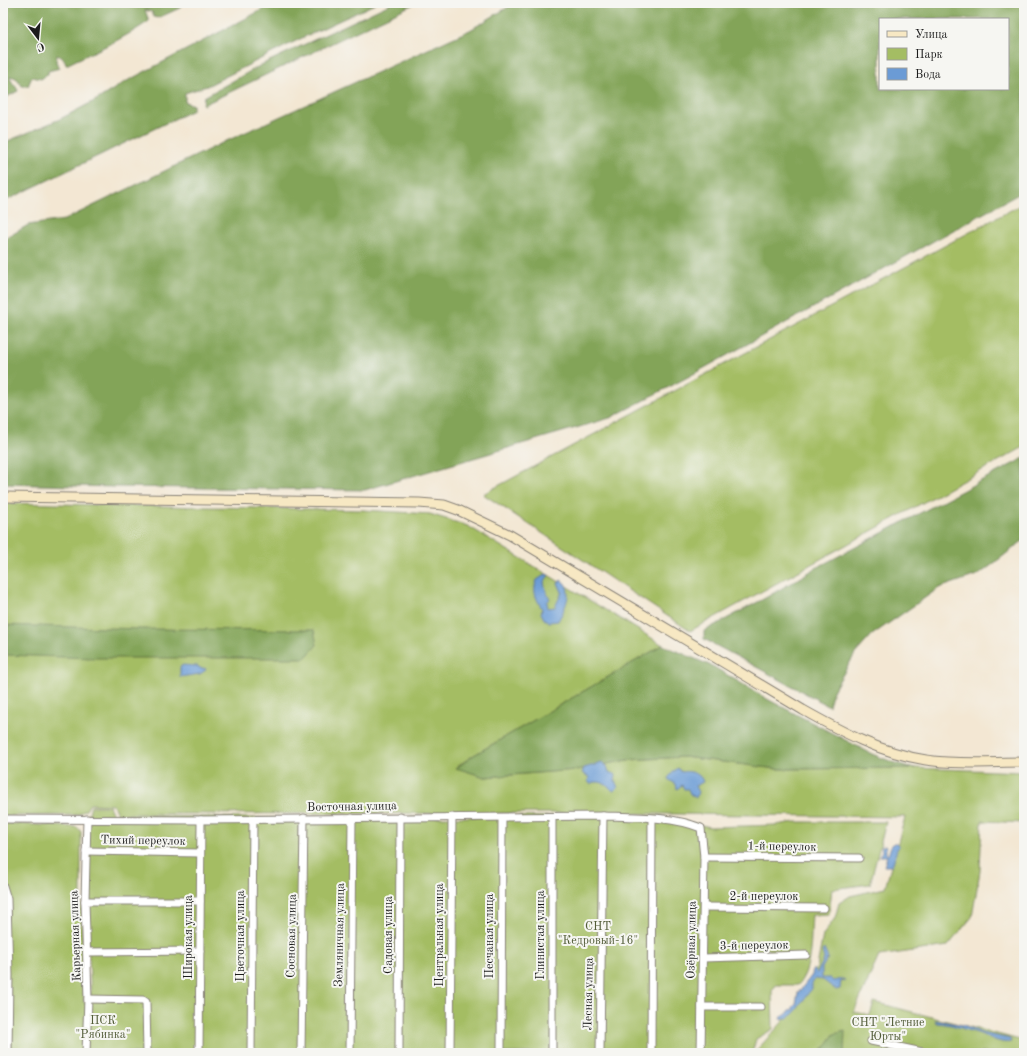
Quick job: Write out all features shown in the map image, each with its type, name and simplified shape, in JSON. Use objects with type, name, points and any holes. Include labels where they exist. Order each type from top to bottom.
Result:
[{"type":"street","points":[[3,497],[403,503],[444,505],[471,515],[510,535],[802,710],[867,744],[895,753],[927,760],[1024,762]]},
{"type":"street","name":"Восточная улица","points":[[3,819],[87,818],[201,820],[400,817],[552,818],[603,816],[690,823],[701,828]]},
{"type":"street","name":"Лесная улица","points":[[600,1053],[603,816]]},
{"type":"street","name":"Садовая улица","points":[[399,1053],[400,817]]},
{"type":"street","name":"Центральная улица","points":[[450,1053],[452,817]]},
{"type":"street","name":"Карьерная улица","points":[[86,1053],[88,999],[85,901],[87,818]]},
{"type":"street","name":"Сосновая улица","points":[[301,1053],[304,818]]},
{"type":"street","name":"Земляничная улица","points":[[350,1053],[352,818]]},
{"type":"street","name":"Песчаная улица","points":[[501,1053],[502,818]]},
{"type":"street","name":"Глинистая улица","points":[[552,818],[552,1053]]},
{"type":"street","name":"Цветочная улица","points":[[251,1053],[253,819]]},
{"type":"street","points":[[651,1053],[652,819]]},
{"type":"street","name":"Широкая улица","points":[[199,1053],[201,820]]},
{"type":"street","name":"Озёрная улица","points":[[701,828],[704,857],[701,1053]]},
{"type":"street","name":"Тихий переулок","points":[[86,851],[200,853]]},
{"type":"street","name":"1-й переулок","points":[[704,857],[859,858]]},
{"type":"street","points":[[3,886],[7,898],[6,941],[8,1053]]},
{"type":"street","points":[[85,901],[200,901]]},
{"type":"street","name":"2-й переулок","points":[[704,907],[824,908]]},
{"type":"street","points":[[87,952],[200,951]]},
{"type":"street","name":"3-й переулок","points":[[703,958],[806,956]]},
{"type":"street","points":[[88,999],[143,1000],[146,1002],[147,1053]]},
{"type":"street","points":[[702,1007],[760,1007]]},
{"type":"street","points":[[871,1041],[927,1053]]},
{"type":"green space","points":[[3,3],[184,3],[180,8],[158,18],[154,17],[152,12],[145,10],[149,21],[119,39],[66,65],[64,59],[57,55],[56,62],[60,68],[48,71],[48,74],[41,79],[32,77],[28,86],[22,86],[16,78],[10,76],[18,91],[3,99]]},
{"type":"green space","points":[[275,3],[377,3],[300,39],[207,86],[185,93],[185,102],[193,105],[193,110],[3,202],[3,143],[60,119],[98,99],[125,82]]},
{"type":"green space","points":[[392,3],[416,3],[203,105],[204,97],[263,64]]},
{"type":"green space","points":[[515,3],[1024,3],[1024,191],[688,377],[610,418],[365,490],[3,484],[3,240],[28,225],[64,220],[222,143],[470,30]]},
{"type":"green space","points":[[1024,203],[1024,447],[690,631],[483,494]]},
{"type":"green space","points":[[1024,458],[1024,540],[980,574],[939,588],[872,635],[855,654],[833,691],[829,706],[704,639],[704,631],[767,597],[816,568]]},
{"type":"green space","name":"СНТ \"Летние Юрты\"","points":[[3,503],[363,510],[430,514],[468,526],[663,645],[456,767],[485,777],[576,770],[628,760],[684,757],[777,769],[915,768],[1024,772],[1024,823],[982,821],[980,871],[972,917],[948,946],[879,956],[854,1012],[870,1015],[874,1002],[1024,1041],[1024,1053],[844,1053],[823,1048],[821,1053],[754,1053],[798,1005],[817,967],[823,935],[835,918],[839,903],[850,896],[885,888],[905,817],[595,813],[117,814],[113,805],[90,804],[86,810],[77,815],[3,816]]},
{"type":"green space","points":[[3,625],[142,629],[314,630],[317,645],[305,658],[92,658],[3,655]]},
{"type":"green space","points":[[663,645],[714,667],[769,700],[872,754],[895,763],[915,768],[777,769],[684,757],[628,760],[576,770],[485,777],[456,768],[474,755]]},
{"type":"green space","name":"СНТ \"Кедровый-16\"","points":[[91,806],[109,806],[113,815],[251,818],[661,816],[710,827],[776,825],[795,822],[886,822],[870,884],[832,889],[829,914],[812,915],[810,952],[803,978],[798,985],[776,985],[772,991],[773,1029],[756,1039],[753,1050],[749,1053],[3,1053],[3,823],[77,827],[81,832],[84,1003],[91,1003],[87,910],[88,816]]},
{"type":"green space","points":[[845,1031],[844,1053],[821,1053],[834,1034]]},
{"type":"water","points":[[546,574],[549,575],[544,582],[550,599],[547,602],[548,608],[555,607],[562,592],[558,583],[561,580],[567,589],[568,594],[566,605],[558,621],[549,622],[544,619],[541,613],[542,609],[536,596],[535,584],[537,580]]},
{"type":"water","points":[[183,665],[197,666],[202,669],[205,668],[206,670],[200,674],[180,677],[180,667]]},
{"type":"water","points":[[602,763],[607,766],[609,772],[616,775],[615,780],[618,788],[613,791],[608,786],[600,782],[590,784],[588,781],[589,777],[582,773],[584,768]]},
{"type":"water","points":[[677,768],[682,772],[688,771],[697,774],[702,779],[703,782],[695,786],[698,792],[696,798],[690,794],[688,789],[684,789],[682,785],[677,789],[676,784],[669,780],[668,778]]},
{"type":"water","points":[[895,842],[899,846],[892,866],[884,866],[887,856],[879,856],[882,851],[881,847],[886,846],[886,853],[888,855],[891,846]]},
{"type":"water","points":[[824,949],[828,958],[822,968],[822,978],[830,978],[833,981],[845,980],[841,981],[840,989],[836,990],[823,980],[815,979],[812,984],[812,989],[795,1012],[791,1016],[781,1020],[780,1018],[789,1011],[793,1010],[798,993],[812,975],[813,969],[817,973],[824,959],[822,951]]},
{"type":"water","points":[[935,1020],[963,1025],[982,1033],[1010,1039],[1012,1042],[1007,1043],[997,1041],[979,1033],[956,1026],[938,1023]]},
{"type":"park label","name":"ПСК \"Рябинка\"","points":[[103,1028]]}]
